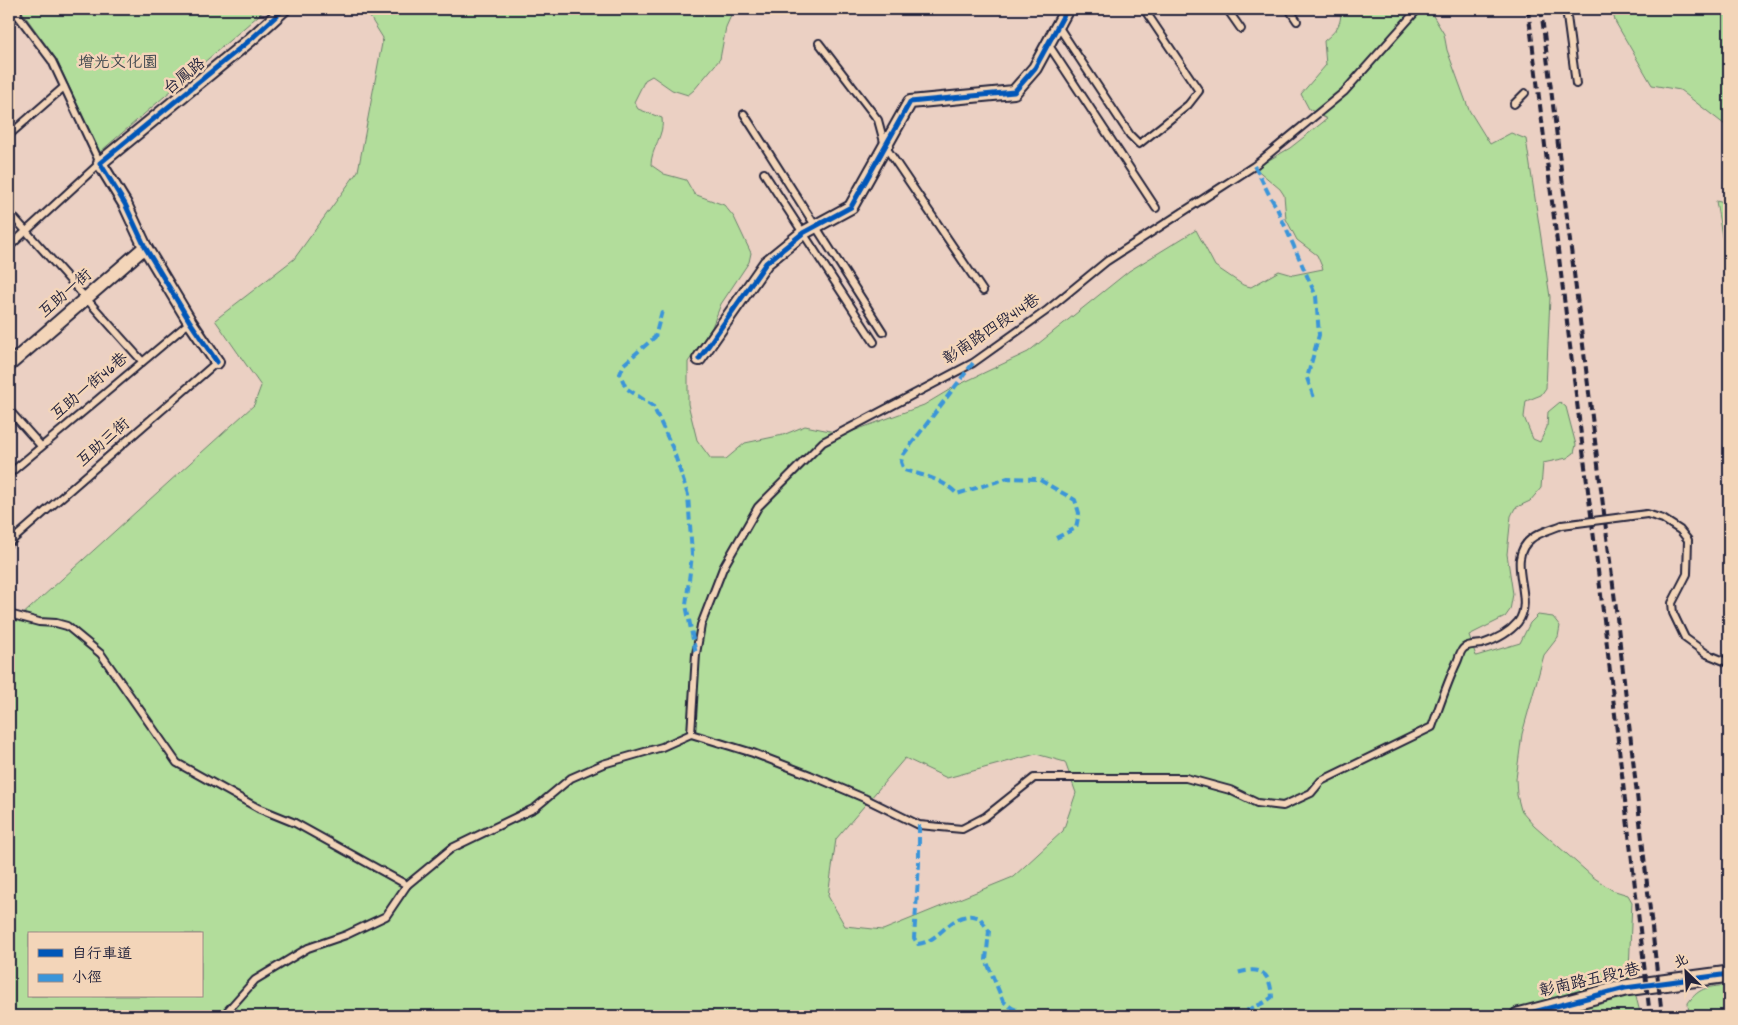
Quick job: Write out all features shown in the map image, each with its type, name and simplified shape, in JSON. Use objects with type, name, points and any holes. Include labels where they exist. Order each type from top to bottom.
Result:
[{"type":"street","name":"台鳳路","points":[[100,163],[250,40],[284,9]]},
{"type":"street","points":[[700,358],[766,263],[816,225],[851,207],[910,102],[1014,92],[1035,68],[1067,9]]},
{"type":"street","points":[[100,163],[125,204],[145,247],[190,322],[217,362]]},
{"type":"street","name":"互助一街","points":[[9,365],[145,247]]},
{"type":"street","name":"彰南路五段2巷","points":[[1518,1016],[1625,988],[1729,974]]},
{"type":"lane","points":[[1058,26],[1130,135],[1139,144],[1188,105],[1199,91],[1144,9]]},
{"type":"lane","points":[[1226,9],[1241,29]]},
{"type":"lane","points":[[1289,9],[1298,21]]},
{"type":"lane","name":"彰南路四段414巷","points":[[691,734],[696,654],[701,625],[723,568],[758,508],[823,442],[973,363],[1046,311],[1107,261],[1254,166],[1344,92],[1418,9]]},
{"type":"lane","points":[[1566,9],[1576,84]]},
{"type":"lane","points":[[9,247],[100,163],[52,60],[12,12]]},
{"type":"lane","points":[[819,43],[878,120],[886,146],[983,291]]},
{"type":"lane","points":[[1048,44],[1156,208]]},
{"type":"lane","points":[[9,135],[64,87]]},
{"type":"lane","points":[[1514,104],[1525,93]]},
{"type":"lane","points":[[744,114],[883,332]]},
{"type":"lane","points":[[764,173],[874,342]]},
{"type":"lane","points":[[9,212],[142,361]]},
{"type":"lane","name":"互助一街46巷","points":[[9,474],[190,322]]},
{"type":"lane","name":"互助三街","points":[[9,544],[217,362]]},
{"type":"lane","points":[[9,410],[41,446]]},
{"type":"lane","points":[[223,1016],[255,980],[308,948],[346,935],[386,916],[407,885],[452,848],[535,808],[571,778],[603,764],[662,746],[691,734],[753,753],[810,775],[864,798],[919,825],[962,829],[985,817],[1034,778],[1186,778],[1230,790],[1257,803],[1283,806],[1311,793],[1321,781],[1432,727],[1448,682],[1463,649],[1498,638],[1518,622],[1523,613],[1519,567],[1522,550],[1531,539],[1562,525],[1647,514],[1663,519],[1680,530],[1688,540],[1687,574],[1672,603],[1672,613],[1685,638],[1707,654],[1729,664]]},
{"type":"lane","points":[[9,614],[39,622],[67,626],[101,654],[177,763],[258,808],[295,823],[407,885]]},
{"type":"green space","name":"增光文化園","points":[[20,9],[266,9],[100,152],[56,59]]},
{"type":"green space","points":[[365,9],[734,9],[726,27],[720,59],[694,90],[688,95],[672,90],[652,76],[645,80],[634,102],[638,109],[662,118],[662,130],[653,153],[651,165],[664,174],[686,180],[694,194],[724,205],[734,217],[751,253],[749,262],[721,304],[712,327],[688,362],[688,404],[697,440],[711,459],[726,459],[745,443],[783,435],[805,426],[845,434],[924,405],[954,387],[1028,352],[1129,271],[1196,230],[1215,266],[1243,285],[1251,287],[1279,271],[1293,275],[1323,269],[1317,255],[1297,240],[1286,219],[1284,195],[1280,189],[1255,168],[1290,148],[1327,119],[1309,109],[1301,94],[1326,65],[1324,41],[1332,34],[1339,23],[1340,9],[1394,9],[1400,14],[1432,14],[1444,34],[1447,50],[1469,110],[1490,144],[1511,133],[1526,139],[1550,297],[1546,388],[1541,395],[1526,401],[1524,417],[1533,439],[1540,442],[1547,427],[1548,412],[1560,402],[1566,407],[1576,445],[1574,453],[1567,458],[1543,463],[1541,488],[1530,501],[1515,508],[1511,516],[1507,554],[1513,594],[1510,610],[1505,617],[1469,635],[1476,656],[1520,643],[1530,623],[1538,615],[1553,617],[1560,626],[1558,637],[1544,655],[1522,734],[1516,779],[1517,795],[1521,810],[1534,825],[1593,877],[1612,890],[1628,895],[1632,902],[1629,970],[1641,1016],[9,1016],[9,627],[254,405],[261,386],[215,320],[294,259],[358,171],[383,38]],"holes":[[[1036,754],[1065,762],[1076,793],[1063,831],[1013,877],[883,930],[845,926],[828,896],[836,839],[905,758],[947,778]]]},
{"type":"green space","points":[[1611,9],[1729,9],[1729,128],[1680,90],[1652,85],[1616,23]]},
{"type":"green space","points":[[1716,201],[1729,204],[1729,254],[1723,242]]},
{"type":"green space","points":[[1729,985],[1729,1016],[1689,1016],[1688,1003],[1697,993],[1706,988]]},
{"type":"railway","points":[[1528,9],[1603,611],[1650,1016]]},
{"type":"railway","points":[[1541,9],[1616,609],[1662,1016]]},
{"type":"marked path","points":[[1254,166],[1276,206],[1316,296],[1319,335],[1307,378],[1314,398]]},
{"type":"marked path","points":[[662,311],[655,337],[624,364],[620,374],[626,388],[653,406],[673,449],[688,495],[692,555],[686,605],[696,654]]},
{"type":"marked path","points":[[973,363],[903,455],[901,462],[904,470],[939,481],[957,494],[1008,478],[1038,479],[1075,500],[1079,513],[1076,528],[1056,538]]},
{"type":"marked path","points":[[919,825],[919,864],[914,938],[918,944],[925,942],[961,918],[971,916],[980,918],[989,931],[986,960],[1003,1001],[1012,1008],[1031,1016]]},
{"type":"marked path","points":[[1236,1016],[1272,997],[1269,982],[1263,973],[1252,970],[1237,973]]},
{"type":"cycle path","points":[[217,362],[190,322],[145,247],[125,204],[100,163],[250,40],[284,9]]},
{"type":"cycle path","points":[[699,359],[766,263],[803,233],[851,207],[910,102],[1014,92],[1035,68],[1067,9]]},
{"type":"cycle path","points":[[1518,1016],[1625,988],[1729,974]]}]
